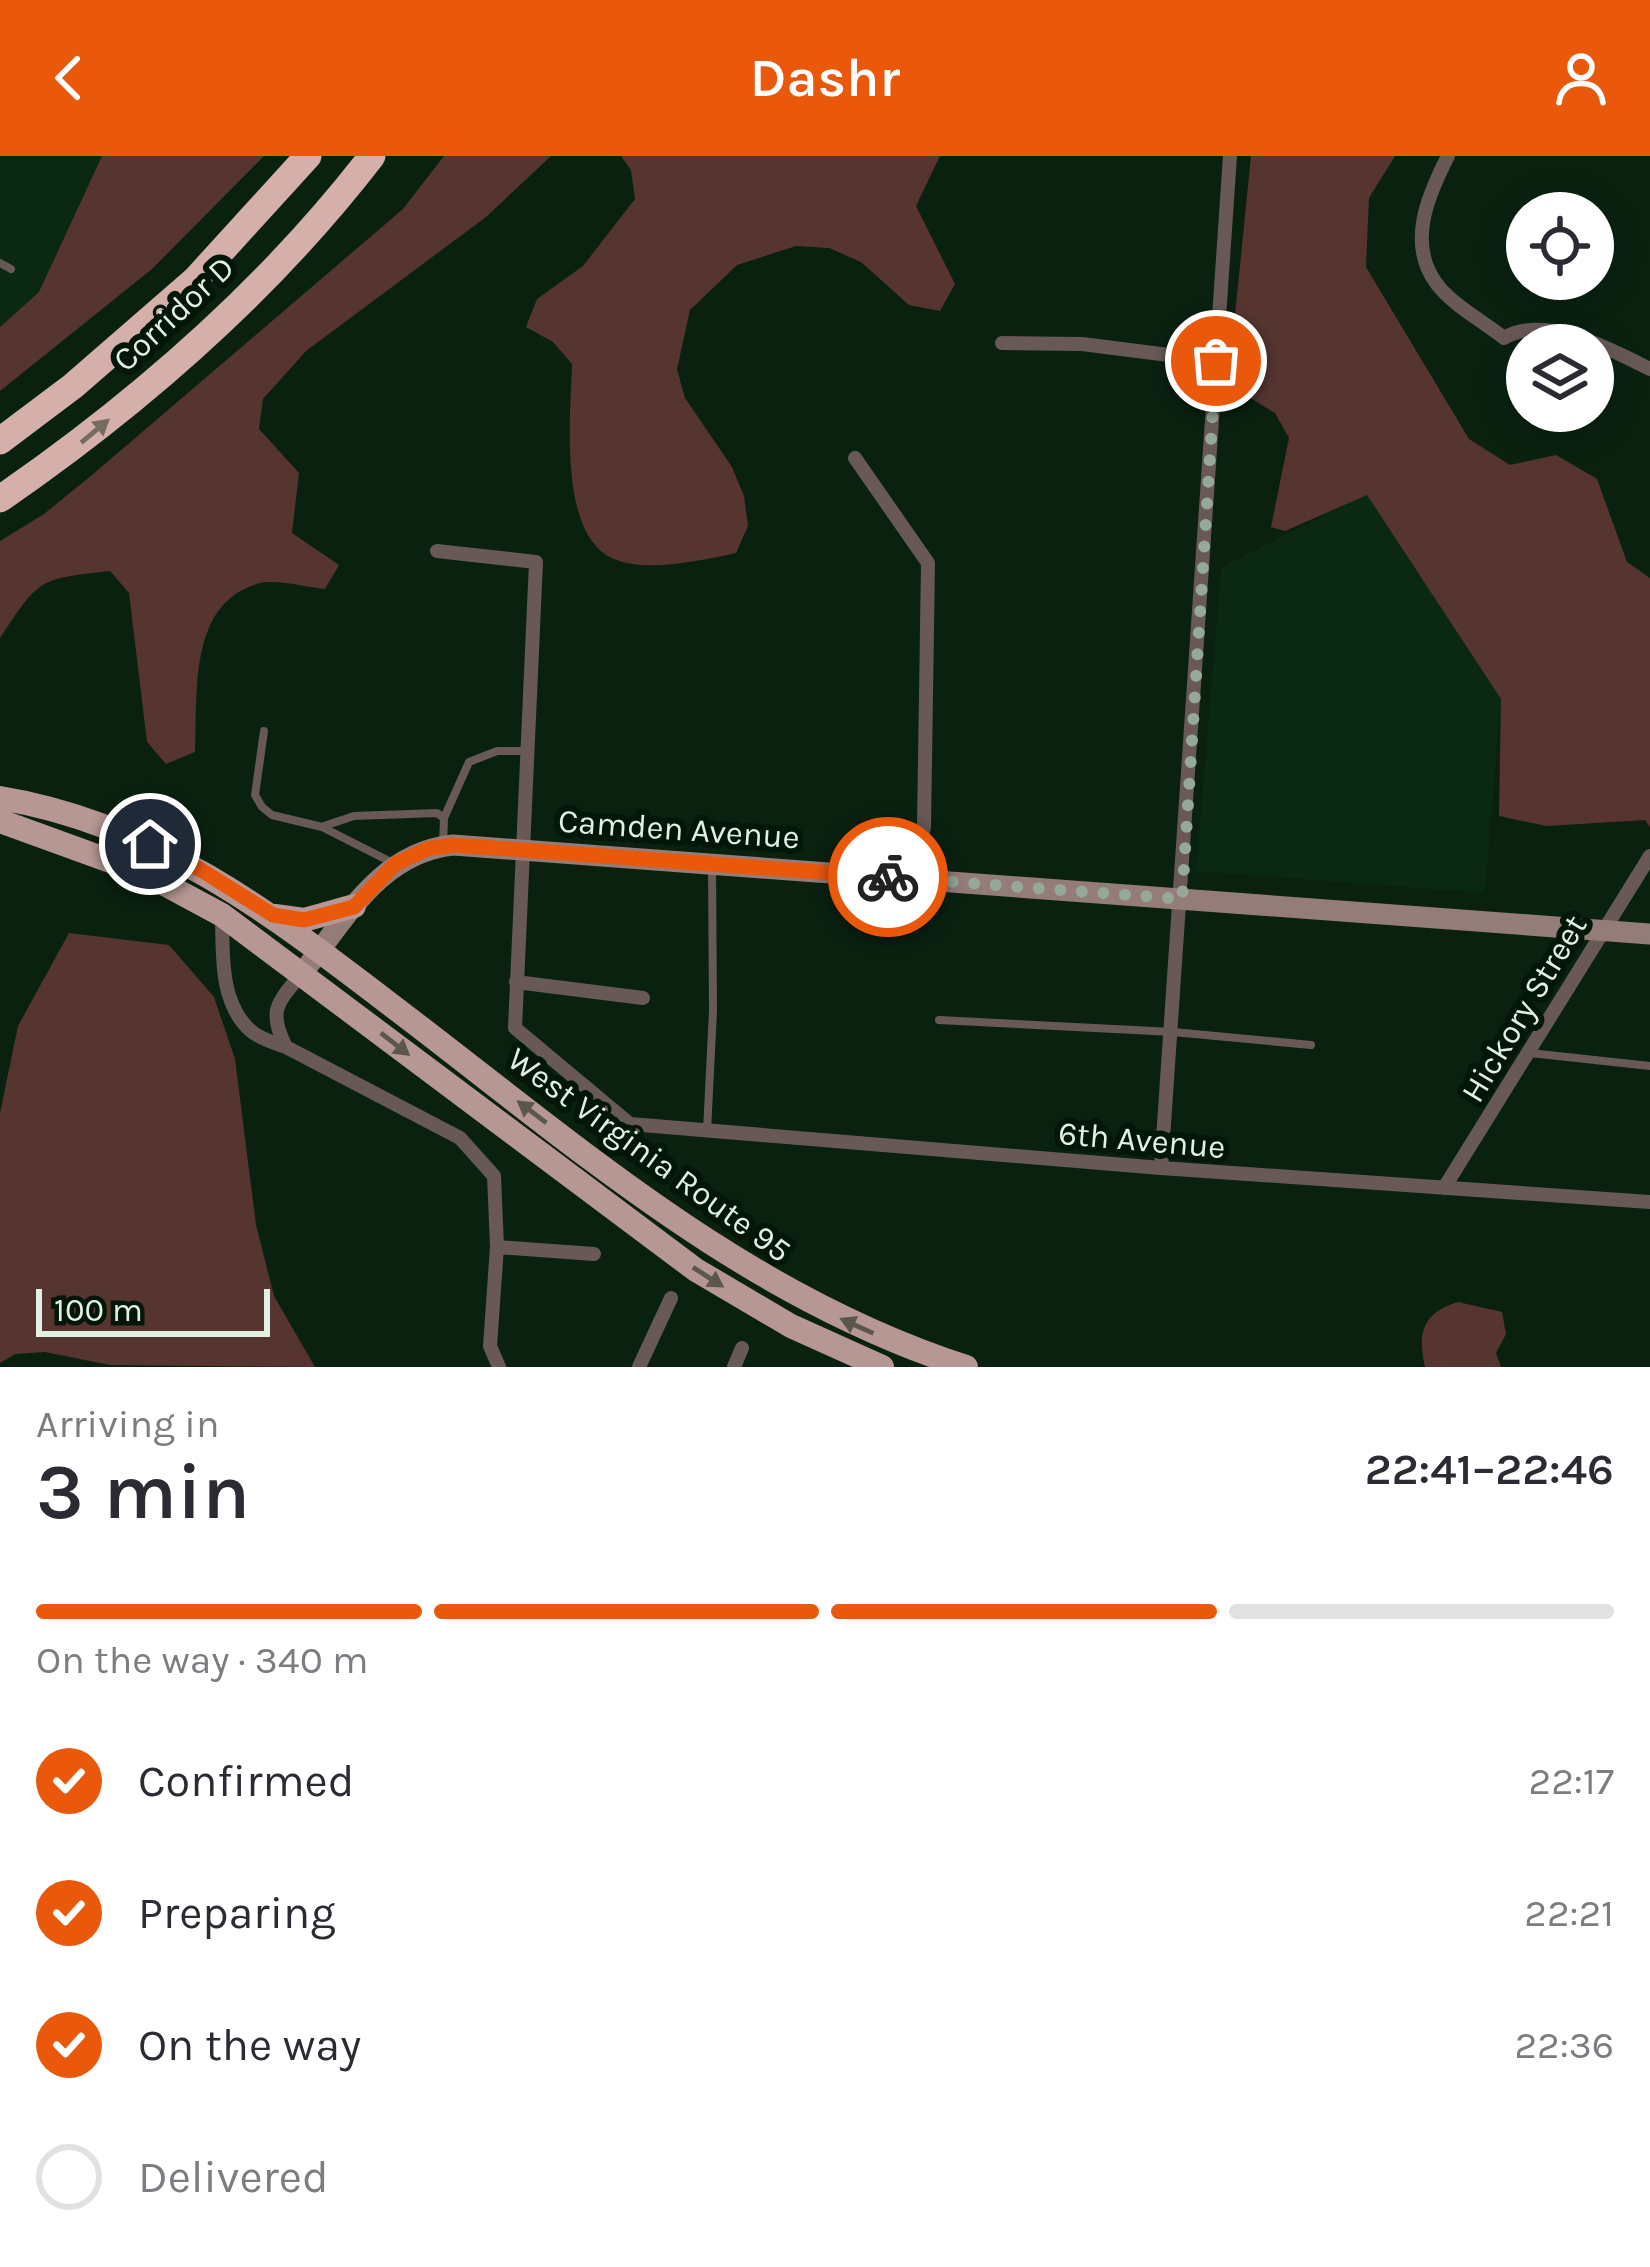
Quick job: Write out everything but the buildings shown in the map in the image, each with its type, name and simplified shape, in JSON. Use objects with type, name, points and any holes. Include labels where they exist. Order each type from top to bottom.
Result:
[{"type":"highway","name":"Corridor D","points":[[0,441],[73,386],[195,280],[308,156]]},
{"type":"highway","name":"Corridor D","points":[[0,499],[78,445],[207,337],[372,156]]},
{"type":"main road","points":[[0,798],[50,808],[124,833],[201,870],[321,950]]},
{"type":"main road","points":[[0,821],[146,874],[222,914],[303,972]]},
{"type":"main road","points":[[273,915],[304,920],[354,907]]},
{"type":"main road","name":"West Virginia Route 95","points":[[321,950],[734,1261],[857,1327],[966,1367]]},
{"type":"main road","name":"West Virginia Route 95","points":[[303,972],[696,1270],[791,1326],[882,1367]]},
{"type":"street","points":[[1161,1168],[1230,156]]},
{"type":"street","points":[[1448,156],[1420,224],[1425,257],[1436,283],[1504,338],[1523,331],[1565,334],[1650,369]]},
{"type":"street","points":[[1002,343],[1082,344],[1216,361]]},
{"type":"street","points":[[855,458],[928,562],[924,826],[914,879]]},
{"type":"street","points":[[437,551],[536,562],[516,982],[643,998]]},
{"type":"street","name":"Camden Avenue","points":[[303,972],[395,864],[443,846],[1650,934]]},
{"type":"street","name":"Hickory Street","points":[[1444,1188],[1650,856]]},
{"type":"street","points":[[222,914],[223,969],[230,999],[253,1033],[460,1138],[494,1176],[497,1247],[490,1346],[499,1367]]},
{"type":"street","points":[[286,1047],[274,1018],[277,1006],[303,972]]},
{"type":"street","name":"6th Avenue","points":[[516,982],[515,1028],[630,1124],[1650,1202]]},
{"type":"street","points":[[497,1247],[594,1254]]},
{"type":"street","points":[[640,1367],[671,1298]]},
{"type":"street","points":[[734,1367],[742,1348]]},
{"type":"lane","points":[[0,262],[11,269]]},
{"type":"lane","points":[[264,731],[255,795],[262,807],[272,815],[322,827],[395,864]]},
{"type":"lane","points":[[443,846],[445,818],[469,762],[496,751],[528,752]]},
{"type":"lane","points":[[322,827],[354,816],[437,813],[445,818]]},
{"type":"lane","points":[[707,1131],[713,1011],[712,863]]},
{"type":"lane","points":[[939,1020],[1173,1032],[1311,1045]]},
{"type":"lane","points":[[1529,1053],[1650,1066]]},
{"type":"shaded area","points":[[0,156],[102,156],[39,292],[0,327]]},
{"type":"shaded area","points":[[102,156],[264,156],[152,269],[0,391],[0,327],[39,292]]},
{"type":"shaded area","points":[[444,156],[551,156],[486,217],[306,351],[263,399],[259,429],[299,473],[292,533],[339,565],[325,589],[260,583],[236,593],[219,609],[201,653],[195,752],[166,764],[147,742],[129,593],[110,571],[54,580],[33,593],[0,638],[0,541],[44,514],[92,475],[403,209]]},
{"type":"shaded area","points":[[621,156],[940,156],[916,206],[955,284],[940,311],[909,305],[861,262],[829,248],[796,246],[737,265],[690,310],[677,369],[685,398],[732,467],[744,496],[748,526],[736,553],[658,565],[614,559],[596,546],[575,500],[570,441],[572,364],[553,342],[526,327],[537,299],[583,266],[635,199],[631,170]]},
{"type":"shaded area","points":[[1251,156],[1395,156],[1369,198],[1366,267],[1469,439],[1510,465],[1556,455],[1597,479],[1627,562],[1650,578],[1650,827],[1645,820],[1546,826],[1499,816],[1501,699],[1367,495],[1285,531],[1271,527],[1289,438],[1275,413],[1228,384]]},
{"type":"shaded area","points":[[1367,494],[1501,699],[1485,893],[1196,871],[1221,567]]},
{"type":"shaded area","points":[[69,933],[169,945],[214,997],[235,1059],[256,1225],[274,1296],[315,1367],[110,1365],[45,1352],[15,1354],[0,1363],[0,1113],[18,1026]]},
{"type":"shaded area","points":[[1458,1302],[1502,1312],[1506,1334],[1496,1353],[1501,1367],[1425,1367],[1425,1326],[1437,1312]]},
{"type":"way so far","points":[[888,877],[1182,899],[1216,361]]},
{"type":"route","points":[[150,844],[273,915],[304,920],[354,907],[395,864],[427,849],[453,845],[888,877]]}]
